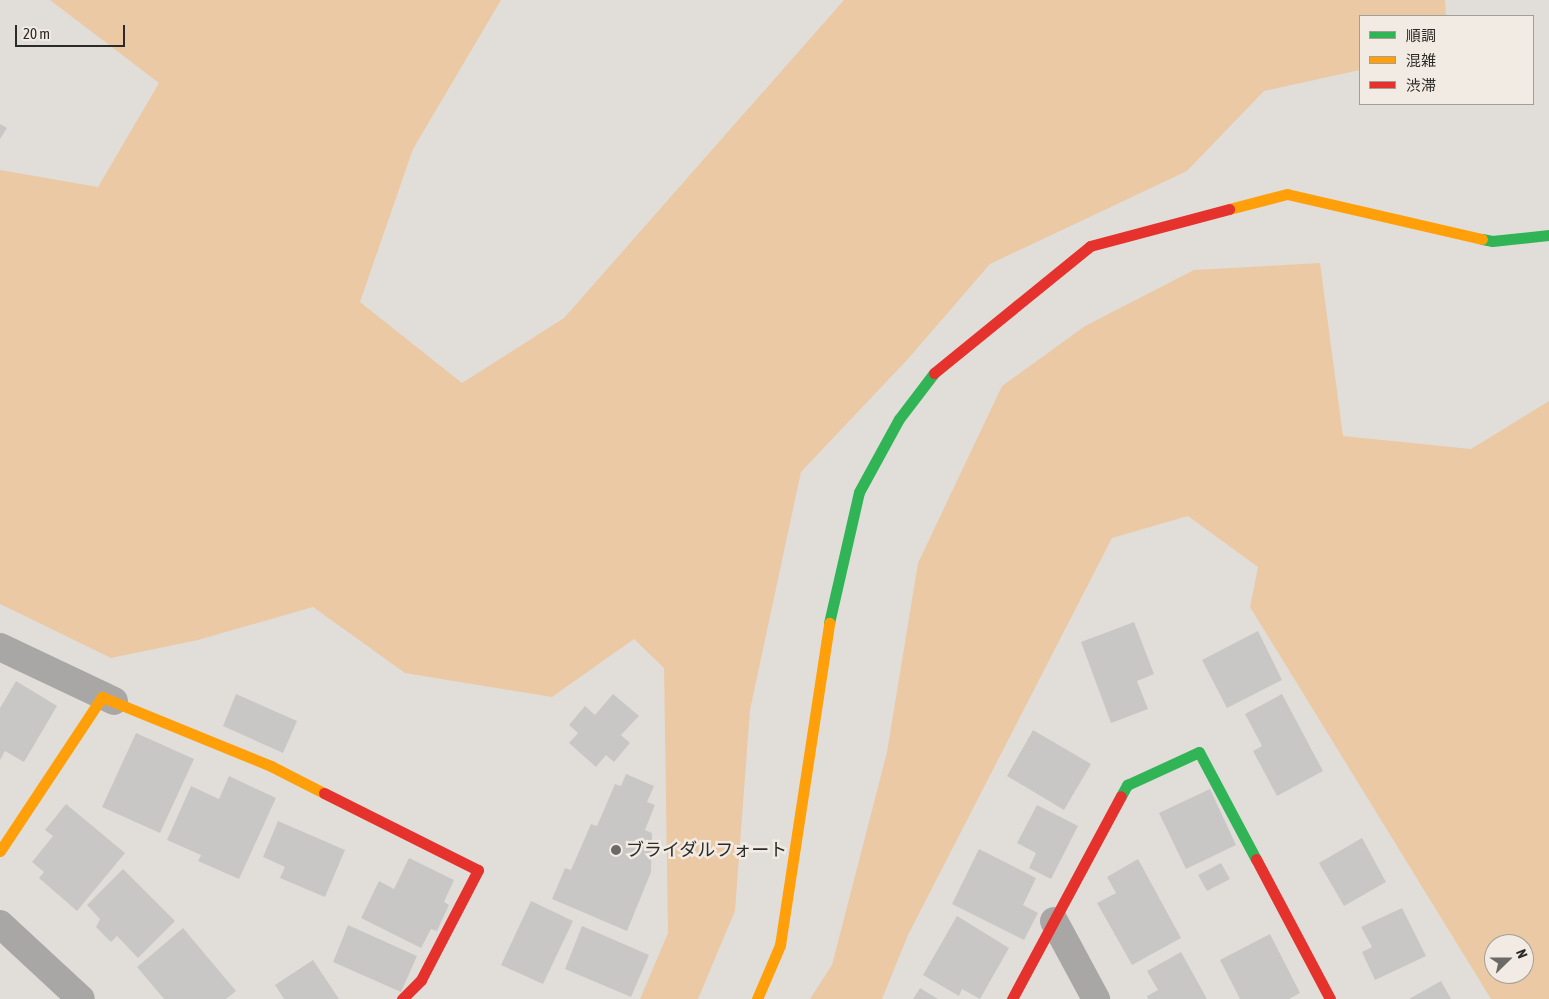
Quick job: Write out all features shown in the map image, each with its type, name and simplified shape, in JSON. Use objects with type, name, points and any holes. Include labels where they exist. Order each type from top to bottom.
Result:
[{"type":"street","points":[[757,999],[780,945],[829,620],[859,492],[899,419],[940,366],[1090,246],[1287,194],[1492,240],[1549,235]]},
{"type":"street","points":[[0,647],[114,701],[271,766],[478,870],[421,980],[402,999]]},
{"type":"street","points":[[0,851],[102,697],[114,701]]},
{"type":"street","points":[[1012,999],[1127,785],[1199,752],[1330,999]]},
{"type":"street","points":[[1054,921],[1096,999]]},
{"type":"street","points":[[0,924],[81,999]]},
{"type":"shaded area","points":[[50,0],[501,0],[413,149],[360,302],[462,383],[564,318],[844,0],[1445,0],[1446,15],[1359,15],[1359,70],[1264,91],[1187,171],[990,264],[907,360],[801,472],[750,710],[735,911],[698,999],[640,999],[668,933],[664,668],[634,639],[552,697],[405,673],[313,607],[198,640],[111,658],[0,604],[0,170],[98,187],[159,83]]},
{"type":"shaded area","points":[[1320,263],[1343,436],[1471,449],[1549,401],[1549,999],[1491,999],[1250,607],[1258,567],[1188,516],[1112,538],[908,935],[882,999],[810,999],[832,965],[887,752],[918,563],[1002,386],[1085,326],[1194,270]]},
{"type":"building","points":[[0,124],[7,128],[0,139]]},
{"type":"building","points":[[1134,622],[1154,674],[1137,681],[1148,709],[1111,723],[1081,642]]},
{"type":"building","points":[[1258,631],[1282,680],[1227,708],[1202,660]]},
{"type":"building","points":[[16,681],[57,706],[24,762],[5,751],[0,760],[0,708]]},
{"type":"building","points":[[236,694],[297,721],[283,753],[223,726]]},
{"type":"building","points":[[613,694],[639,716],[621,735],[630,743],[614,762],[606,755],[596,767],[569,743],[578,733],[569,725],[585,706],[595,715]]},
{"type":"building","points":[[1282,694],[1323,771],[1277,796],[1253,751],[1262,746],[1245,714]]},
{"type":"building","points":[[1033,730],[1091,764],[1064,810],[1007,776]]},
{"type":"building","points":[[136,733],[194,759],[160,833],[102,807]]},
{"type":"building","name":"ブライダルフォート","points":[[626,774],[654,786],[647,802],[655,805],[645,830],[652,833],[651,872],[627,931],[552,899],[565,868],[571,870],[591,824],[597,826],[615,784],[621,786]]},
{"type":"building","points":[[229,776],[276,798],[239,879],[198,861],[201,855],[167,840],[191,786],[219,799]]},
{"type":"building","points":[[1210,789],[1236,845],[1186,869],[1159,813]]},
{"type":"building","points":[[66,804],[125,853],[77,911],[39,878],[44,872],[32,862],[53,836],[45,830]]},
{"type":"building","points":[[1037,805],[1078,826],[1051,879],[1029,868],[1036,853],[1017,843]]},
{"type":"building","points":[[278,821],[345,850],[325,897],[280,878],[285,867],[263,857]]},
{"type":"building","points":[[1362,838],[1386,882],[1344,906],[1319,863]]},
{"type":"building","points":[[979,849],[1036,878],[1023,905],[1038,913],[1024,940],[952,904]]},
{"type":"building","points":[[409,858],[454,880],[444,902],[449,905],[437,931],[431,929],[421,948],[361,918],[379,881],[394,889]]},
{"type":"building","points":[[1138,859],[1181,938],[1132,965],[1097,903],[1116,893],[1107,877]]},
{"type":"building","points":[[1221,863],[1230,879],[1207,891],[1198,875]]},
{"type":"building","points":[[123,869],[175,921],[138,958],[117,936],[111,942],[96,927],[100,919],[87,905]]},
{"type":"building","points":[[531,901],[573,921],[543,984],[501,965]]},
{"type":"building","points":[[1402,908],[1426,956],[1375,980],[1362,952],[1372,947],[1361,927]]},
{"type":"building","points":[[957,916],[1009,948],[980,999],[962,989],[959,996],[923,975]]},
{"type":"building","points":[[348,925],[417,956],[401,992],[333,962]]},
{"type":"building","points":[[582,926],[649,955],[631,997],[565,969]]},
{"type":"building","points":[[183,928],[236,991],[226,999],[164,999],[137,967]]},
{"type":"building","points":[[1270,934],[1300,993],[1289,999],[1240,999],[1220,960]]},
{"type":"building","points":[[1181,952],[1207,999],[1148,999],[1147,996],[1158,990],[1147,971]]},
{"type":"building","points":[[313,960],[339,999],[284,999],[275,985]]},
{"type":"building","points":[[1441,981],[1451,999],[1409,999]]},
{"type":"building","points":[[920,988],[938,999],[913,999]]},
{"type":"traffic: fast","points":[[1482,239],[1492,241],[1549,235]]},
{"type":"traffic: fast","points":[[829,623],[859,492],[899,419],[934,373]]},
{"type":"traffic: fast","points":[[1121,796],[1127,785],[1199,752],[1256,859]]},
{"type":"traffic: slow","points":[[1229,209],[1287,194],[1482,239]]},
{"type":"traffic: slow","points":[[757,999],[780,945],[829,623]]},
{"type":"traffic: slow","points":[[0,851],[102,697],[271,766],[324,793]]},
{"type":"traffic: jam","points":[[934,373],[1090,246],[1229,209]]},
{"type":"traffic: jam","points":[[324,793],[478,870],[421,980],[402,999]]},
{"type":"traffic: jam","points":[[1012,999],[1121,796]]},
{"type":"traffic: jam","points":[[1256,859],[1330,999]]},
{"type":"place","name":"ブライダルフォート","points":[[616,850]]}]
